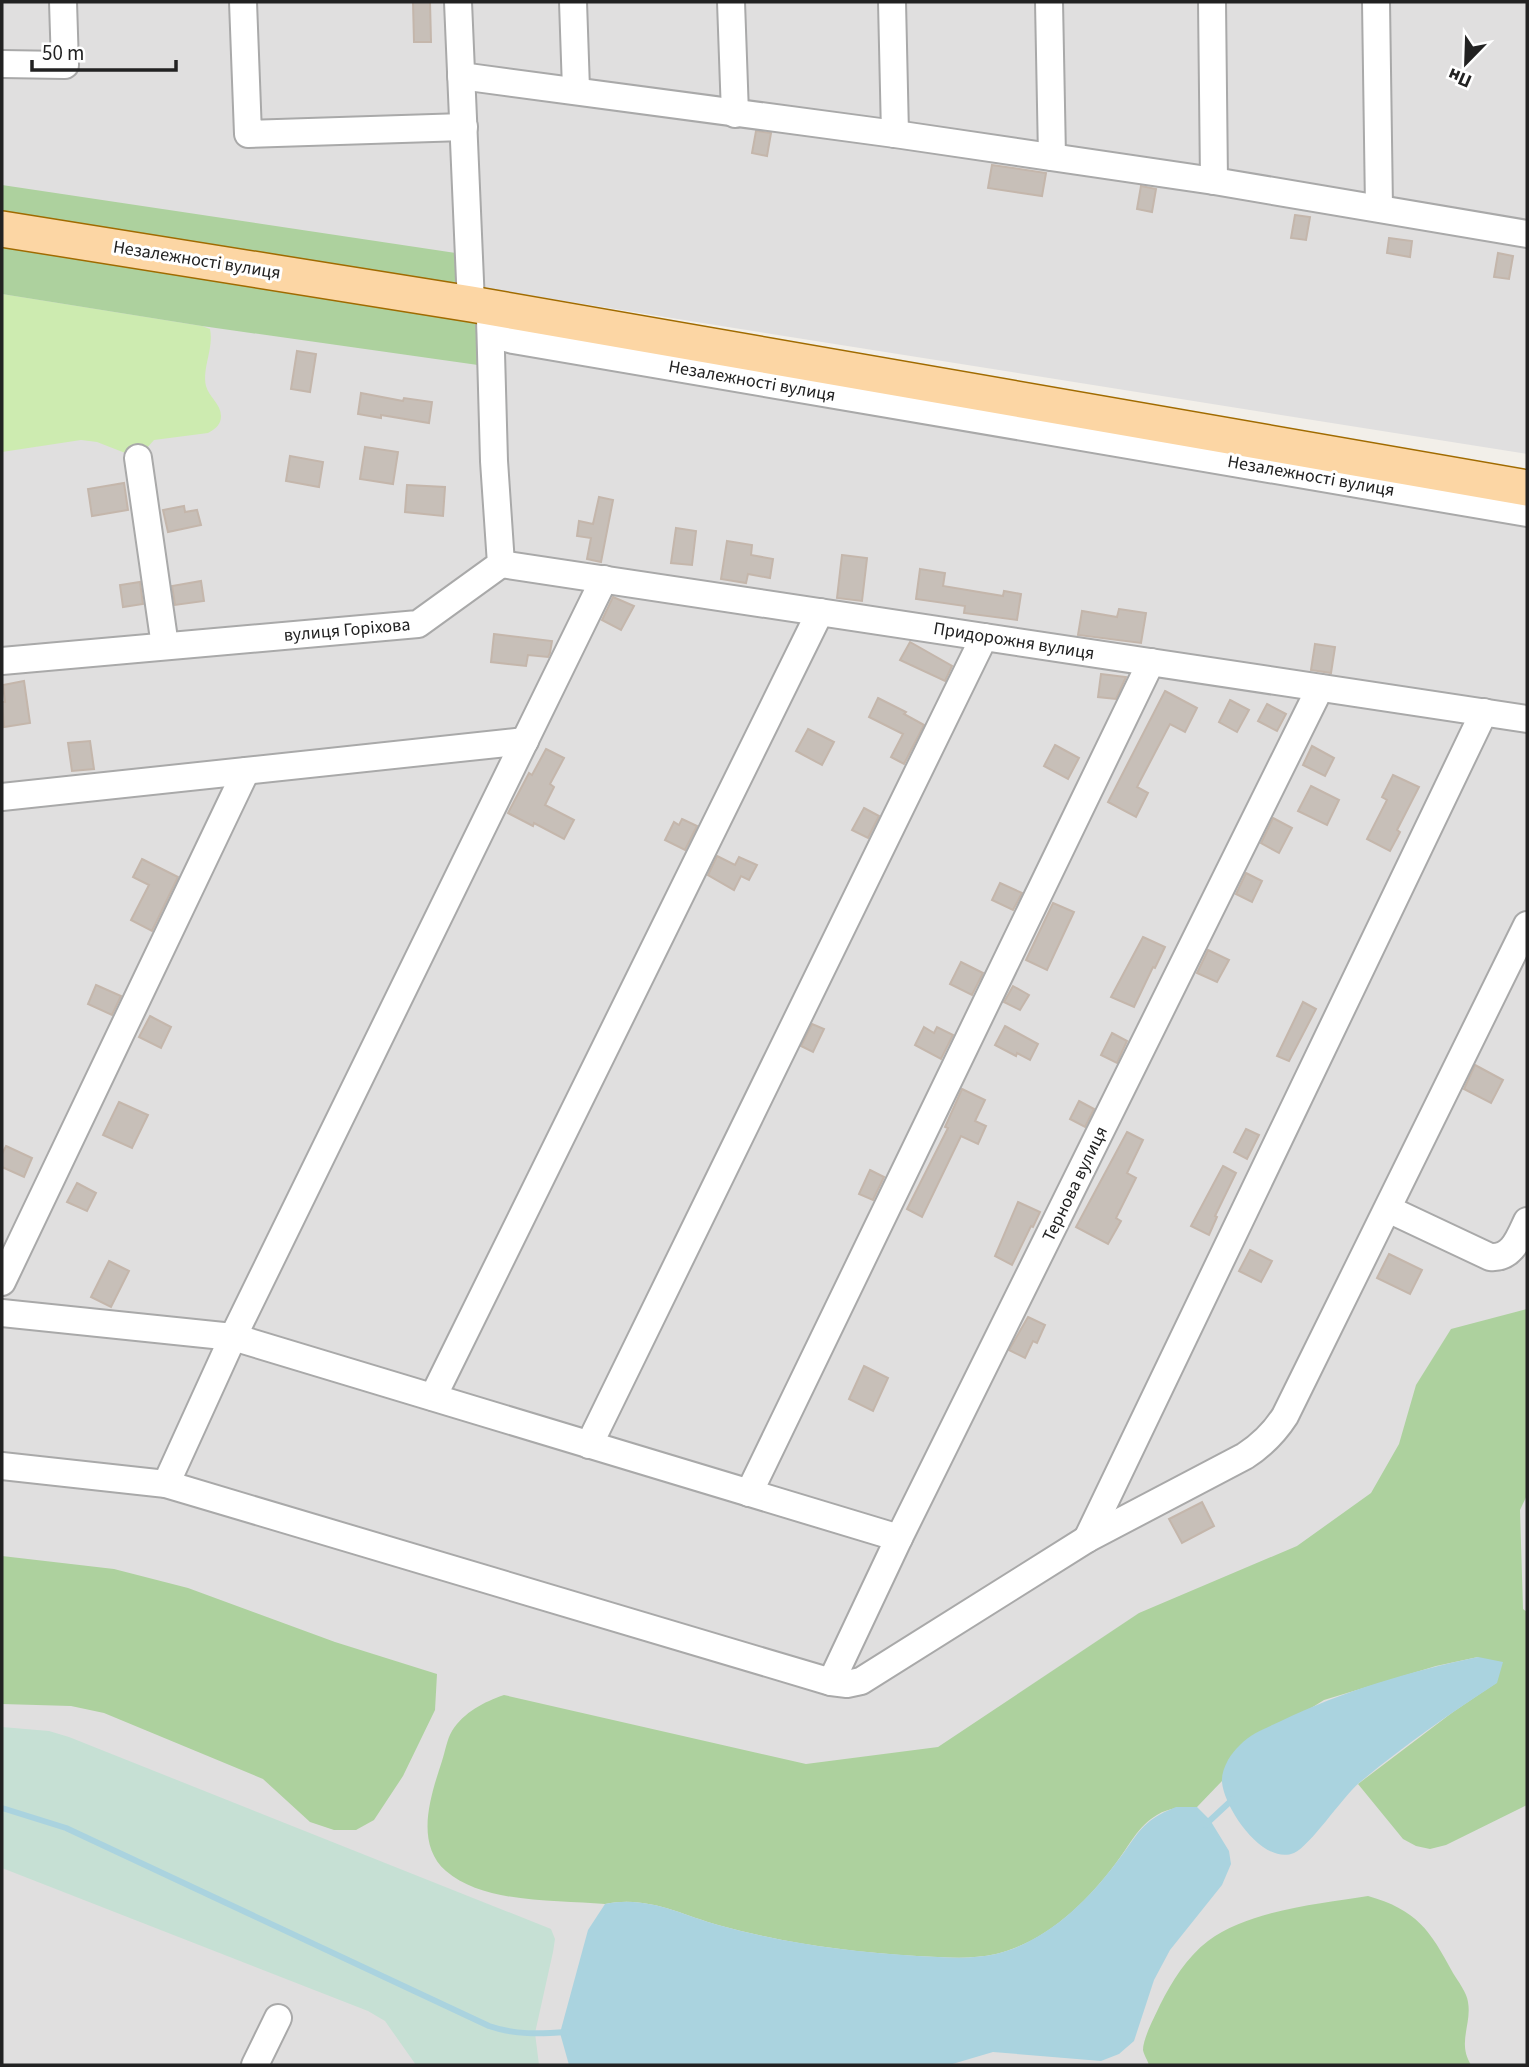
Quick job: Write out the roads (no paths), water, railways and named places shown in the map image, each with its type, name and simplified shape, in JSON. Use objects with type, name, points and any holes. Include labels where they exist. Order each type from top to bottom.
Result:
[{"type":"main road","points":[[484,315],[1527,488]]},
{"type":"street","points":[[2,64],[65,65],[63,2]]},
{"type":"street","points":[[243,2],[248,134],[464,127]]},
{"type":"street","points":[[458,2],[464,127],[484,315],[501,564]]},
{"type":"street","points":[[573,2],[576,89]]},
{"type":"street","points":[[732,2],[735,114]]},
{"type":"street","points":[[892,2],[895,134]]},
{"type":"street","points":[[1049,2],[1052,158]]},
{"type":"street","points":[[1212,2],[1214,181]]},
{"type":"street","points":[[1376,2],[1379,208]]},
{"type":"street","points":[[461,76],[576,89],[1214,181],[1527,234]]},
{"type":"street","name":"Незалежності вулиця","points":[[2,229],[484,315],[513,340],[1527,513]]},
{"type":"street","points":[[138,458],[165,646]]},
{"type":"street","name":"Придорожня вулиця","points":[[501,564],[1527,719]]},
{"type":"street","name":"вулиця Горіхова","points":[[2,661],[418,624],[501,564]]},
{"type":"street","points":[[166,1484],[233,1337],[604,579]]},
{"type":"street","points":[[433,1397],[820,612]]},
{"type":"street","points":[[589,1444],[984,637]]},
{"type":"street","points":[[749,1493],[1152,662]]},
{"type":"street","name":"Тернова вулиця","points":[[831,1682],[1320,688]]},
{"type":"street","points":[[1087,1539],[1484,712]]},
{"type":"street","points":[[2,797],[525,741]]},
{"type":"street","points":[[2,1282],[246,771]]},
{"type":"street","points":[[2,1466],[166,1484],[831,1682],[847,1684],[868,1677],[1087,1539],[1245,1456],[1261,1446],[1273,1433],[1285,1416],[1527,925]]},
{"type":"street","points":[[1388,1209],[1497,1258],[1509,1252],[1527,1221]]},
{"type":"street","points":[[2,1313],[233,1337],[900,1538]]},
{"type":"street","points":[[255,2065],[278,2018]]},
{"type":"water","points":[[1478,1657],[1503,1662],[1497,1683],[1426,1731],[1359,1783],[1301,1849],[1282,1855],[1270,1851],[1258,1843],[1237,1819],[1224,1793],[1222,1777],[1230,1757],[1249,1737],[1353,1691],[1403,1675]]},
{"type":"water","points":[[1176,1807],[1197,1807],[1210,1820],[1229,1851],[1231,1864],[1222,1885],[1170,1950],[1154,1980],[1134,2041],[1119,2054],[1101,2061],[993,2052],[949,2065],[569,2065],[560,2033],[588,1930],[605,1904],[649,1904],[742,1931],[841,1949],[936,1957],[986,1956],[1031,1940],[1063,1919],[1104,1878],[1147,1823]]},
{"type":"waterway","points":[[1205,1825],[1233,1799]]},
{"type":"waterway","points":[[2,1808],[66,1828],[489,2026],[528,2033],[567,2032]]}]
